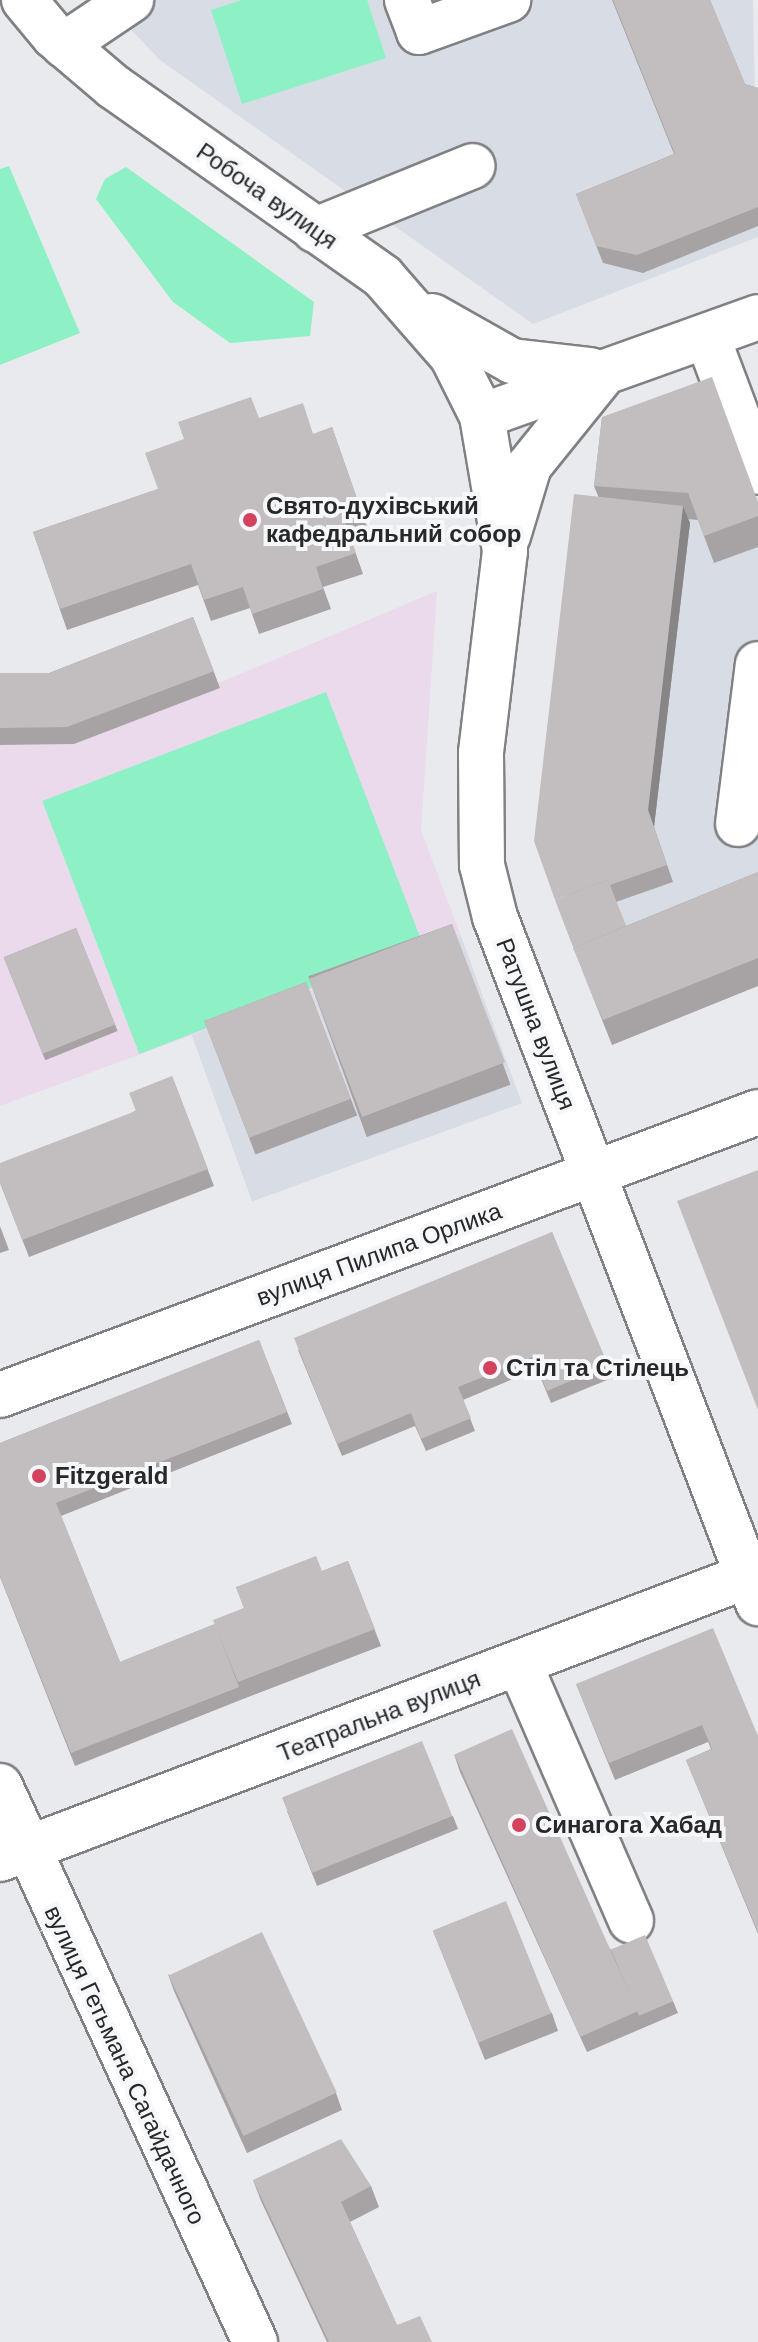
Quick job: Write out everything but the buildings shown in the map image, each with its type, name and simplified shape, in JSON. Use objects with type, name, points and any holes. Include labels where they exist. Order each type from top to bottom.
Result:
[{"type":"street","name":"Робоча вулиця","points":[[24,0],[64,45],[383,277],[452,356],[482,416]]},
{"type":"street","points":[[64,45],[131,0]]},
{"type":"street","points":[[407,0],[419,32],[508,0]]},
{"type":"street","points":[[315,230],[473,166]]},
{"type":"street","points":[[383,277],[444,326],[512,361],[609,371]]},
{"type":"street","points":[[482,416],[758,317]]},
{"type":"street","points":[[707,336],[758,472]]},
{"type":"street","points":[[505,551],[529,466],[549,434],[609,371]]},
{"type":"street","name":"Ратушна вулиця","points":[[482,416],[505,551],[481,753],[482,865],[594,1174],[754,1584]]},
{"type":"street","points":[[738,824],[758,664]]},
{"type":"street","name":"вулиця Пилипа Орлика","points":[[0,1395],[758,1112]]},
{"type":"street","name":"Театральна вулиця","points":[[13,1854],[519,1663],[754,1584]]},
{"type":"street","points":[[519,1663],[631,1921]]},
{"type":"street","name":"вулиця Гетьмана Сагайдачного","points":[[0,1786],[13,1854],[255,2342]]},
{"type":"shaded area","points":[[103,0],[753,0],[758,237],[533,324],[160,60]]},
{"type":"shaded area","points":[[758,503],[758,986],[612,1045],[582,972],[580,511]]},
{"type":"shaded area","points":[[437,591],[421,830],[461,936],[0,1106],[0,745],[74,744]]},
{"type":"shaded area","points":[[461,936],[522,1103],[252,1201],[191,1034]]},
{"type":"green space","points":[[242,0],[367,0],[386,58],[242,104],[211,10]]},
{"type":"green space","points":[[9,166],[80,333],[0,365],[0,169]]},
{"type":"green space","points":[[126,167],[314,302],[310,336],[230,343],[173,302],[96,199],[105,179]]},
{"type":"green space","points":[[326,692],[423,945],[139,1054],[42,801]]},
{"type":"place","name":"Свято-духівський кафедральний собор","points":[[250,520]]},
{"type":"place","name":"Стіл та Стілець","points":[[490,1368]]},
{"type":"place","name":"Fitzgerald","points":[[39,1476]]},
{"type":"place","name":"Синагога Хабад","points":[[519,1825]]}]
